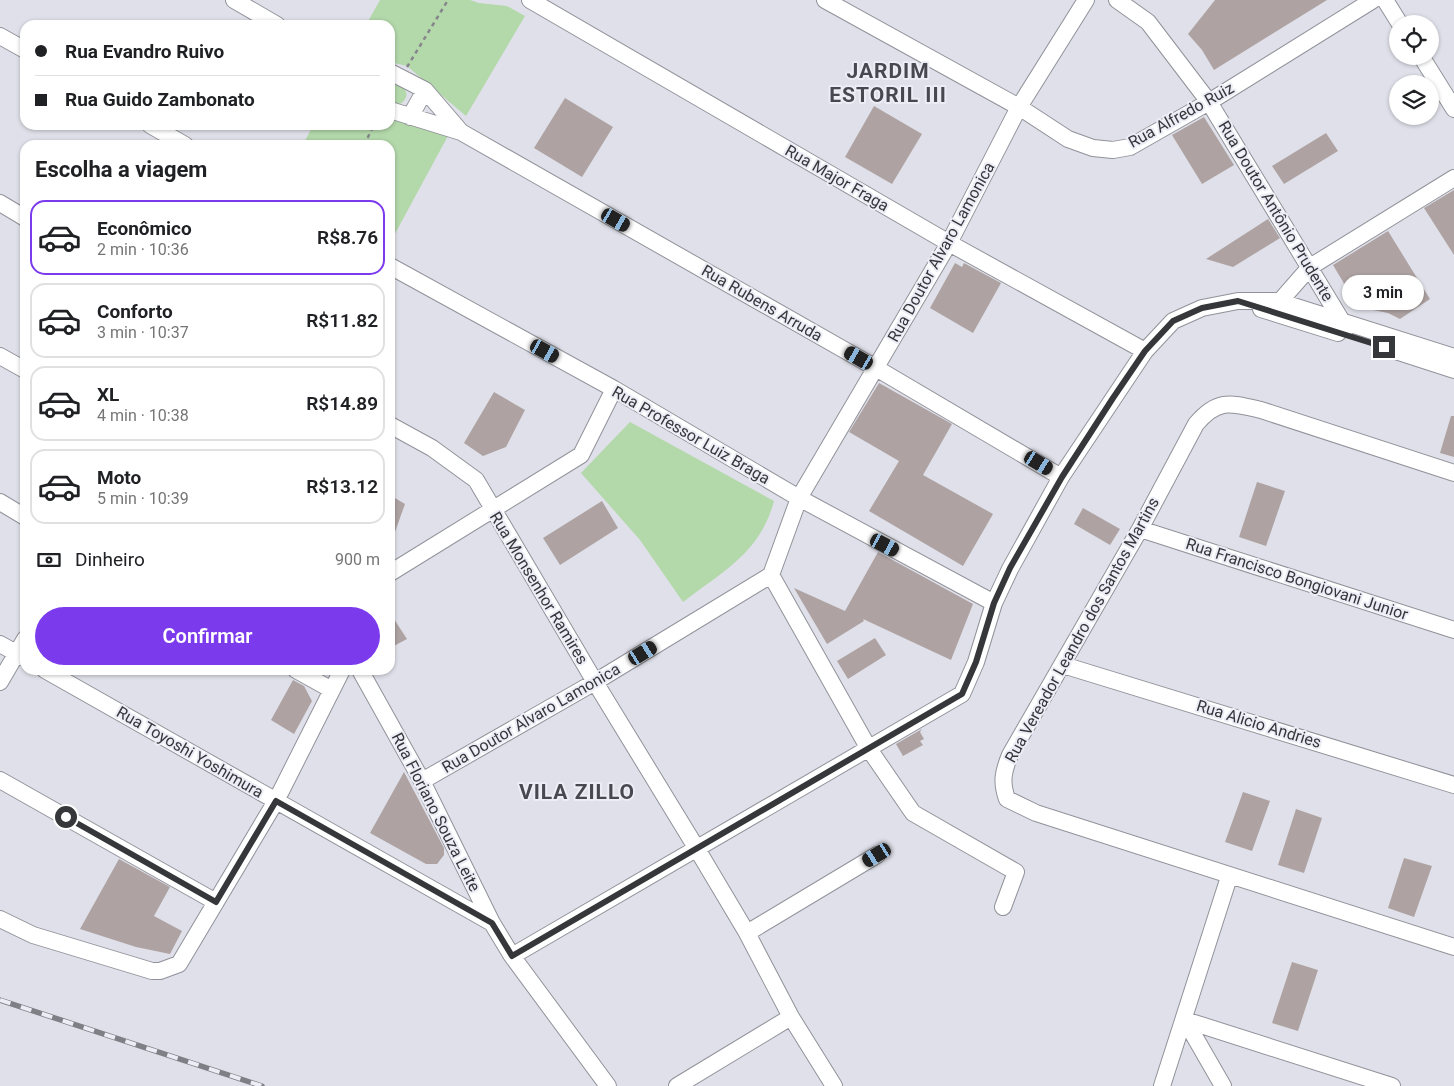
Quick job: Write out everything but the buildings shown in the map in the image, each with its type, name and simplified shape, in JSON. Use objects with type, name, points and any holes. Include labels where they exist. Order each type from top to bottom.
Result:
[{"type":"street","points":[[234,0],[268,20]]},
{"type":"street","name":"Rua Major Fraga","points":[[528,0],[949,243],[1145,351]]},
{"type":"street","name":"Rua Alfredo Ruiz","points":[[825,0],[1019,107],[1068,139],[1093,148],[1113,150],[1130,147],[1209,102],[1373,0]]},
{"type":"street","name":"Rua Doutor Alvaro Lamonica","points":[[422,781],[595,682],[771,575],[799,498],[949,243],[1019,107],[1086,0]]},
{"type":"street","name":"Rua Doutor Antônio Prudente","points":[[1117,0],[1148,22],[1209,102],[1347,330]]},
{"type":"street","points":[[1384,0],[1394,15]]},
{"type":"street","points":[[0,36],[20,47]]},
{"type":"street","points":[[1426,65],[1454,109]]},
{"type":"street","name":"Rua Rubens Arruda","points":[[395,76],[425,90],[461,132]]},
{"type":"street","points":[[410,117],[425,90]]},
{"type":"street","name":"Rua Rubens Arruda","points":[[395,112],[461,132],[876,368],[1062,477]]},
{"type":"street","points":[[159,130],[176,140]]},
{"type":"street","points":[[1275,307],[1310,266],[1454,178]]},
{"type":"street","points":[[0,203],[20,215]]},
{"type":"street","name":"Rua Professor Luiz Braga","points":[[395,269],[614,390],[799,498],[994,603]]},
{"type":"street","points":[[512,956],[962,694],[976,662],[994,603],[1010,568],[1062,477],[1145,351],[1173,321],[1202,308],[1238,301],[1275,307],[1403,347],[1454,357]]},
{"type":"street","points":[[1403,347],[1454,370]]},
{"type":"street","points":[[0,356],[20,367]]},
{"type":"street","points":[[395,570],[581,455],[614,390]]},
{"type":"street","name":"Rua Vereador Leandro dos Santos Martins","points":[[1454,473],[1261,410],[1233,404],[1221,404],[1208,410],[1196,424],[1140,529],[1007,763],[1002,785],[1007,799],[1036,813],[1229,877],[1454,947]]},
{"type":"street","name":"Rua Monsenhor Ramires","points":[[395,428],[432,448],[476,480],[595,682],[697,849],[791,1017],[834,1086]]},
{"type":"street","points":[[0,502],[20,514]]},
{"type":"street","name":"Rua Francisco Bongiovani Junior","points":[[1140,529],[1454,630]]},
{"type":"street","points":[[771,575],[869,749],[913,813],[1016,872],[1003,907]]},
{"type":"street","points":[[0,644],[20,655]]},
{"type":"street","points":[[0,682],[20,657]]},
{"type":"street","name":"Rua Alicio Andries","points":[[1063,664],[1454,785]]},
{"type":"street","name":"Rua Toyoshi Yoshimura","points":[[55,675],[492,923]]},
{"type":"street","points":[[305,675],[332,690]]},
{"type":"street","points":[[0,919],[33,934],[102,957],[152,970],[168,969],[179,964],[276,801],[340,675]]},
{"type":"street","name":"Rua Floriano Souza Leite","points":[[363,675],[422,781],[492,923],[512,956],[604,1081]]},
{"type":"street","points":[[0,780],[216,902]]},
{"type":"street","points":[[746,934],[877,855]]},
{"type":"street","points":[[1162,1086],[1185,1020],[1229,877]]},
{"type":"street","points":[[677,1086],[791,1017]]},
{"type":"street","points":[[1185,1020],[1224,1086]]},
{"type":"street","points":[[1185,1020],[1392,1086]]},
{"type":"path","points":[[395,72],[448,0]]},
{"type":"green space","points":[[380,0],[470,0],[479,3],[507,6],[525,16],[466,116],[407,66],[395,63],[395,20],[369,20]]},
{"type":"green space","points":[[395,82],[403,87],[406,92],[403,102],[399,105],[395,105]]},
{"type":"green space","points":[[395,119],[449,134],[395,234],[395,140],[306,140],[310,130],[395,130]]},
{"type":"green space","points":[[630,422],[774,501],[768,519],[750,548],[726,570],[683,602],[640,540],[581,473]]},
{"type":"railway","points":[[0,1000],[262,1086]]},
{"type":"district","name":"JARDIM ESTORIL III","points":[[888,83]]},
{"type":"district","name":"VILA ZILLO","points":[[577,792]]},
{"type":"route","points":[[66,817],[216,902],[276,801],[492,923],[512,956],[962,694],[976,662],[994,603],[1010,568],[1062,477],[1113,398],[1145,351],[1173,321],[1202,308],[1238,301],[1384,347]]}]
